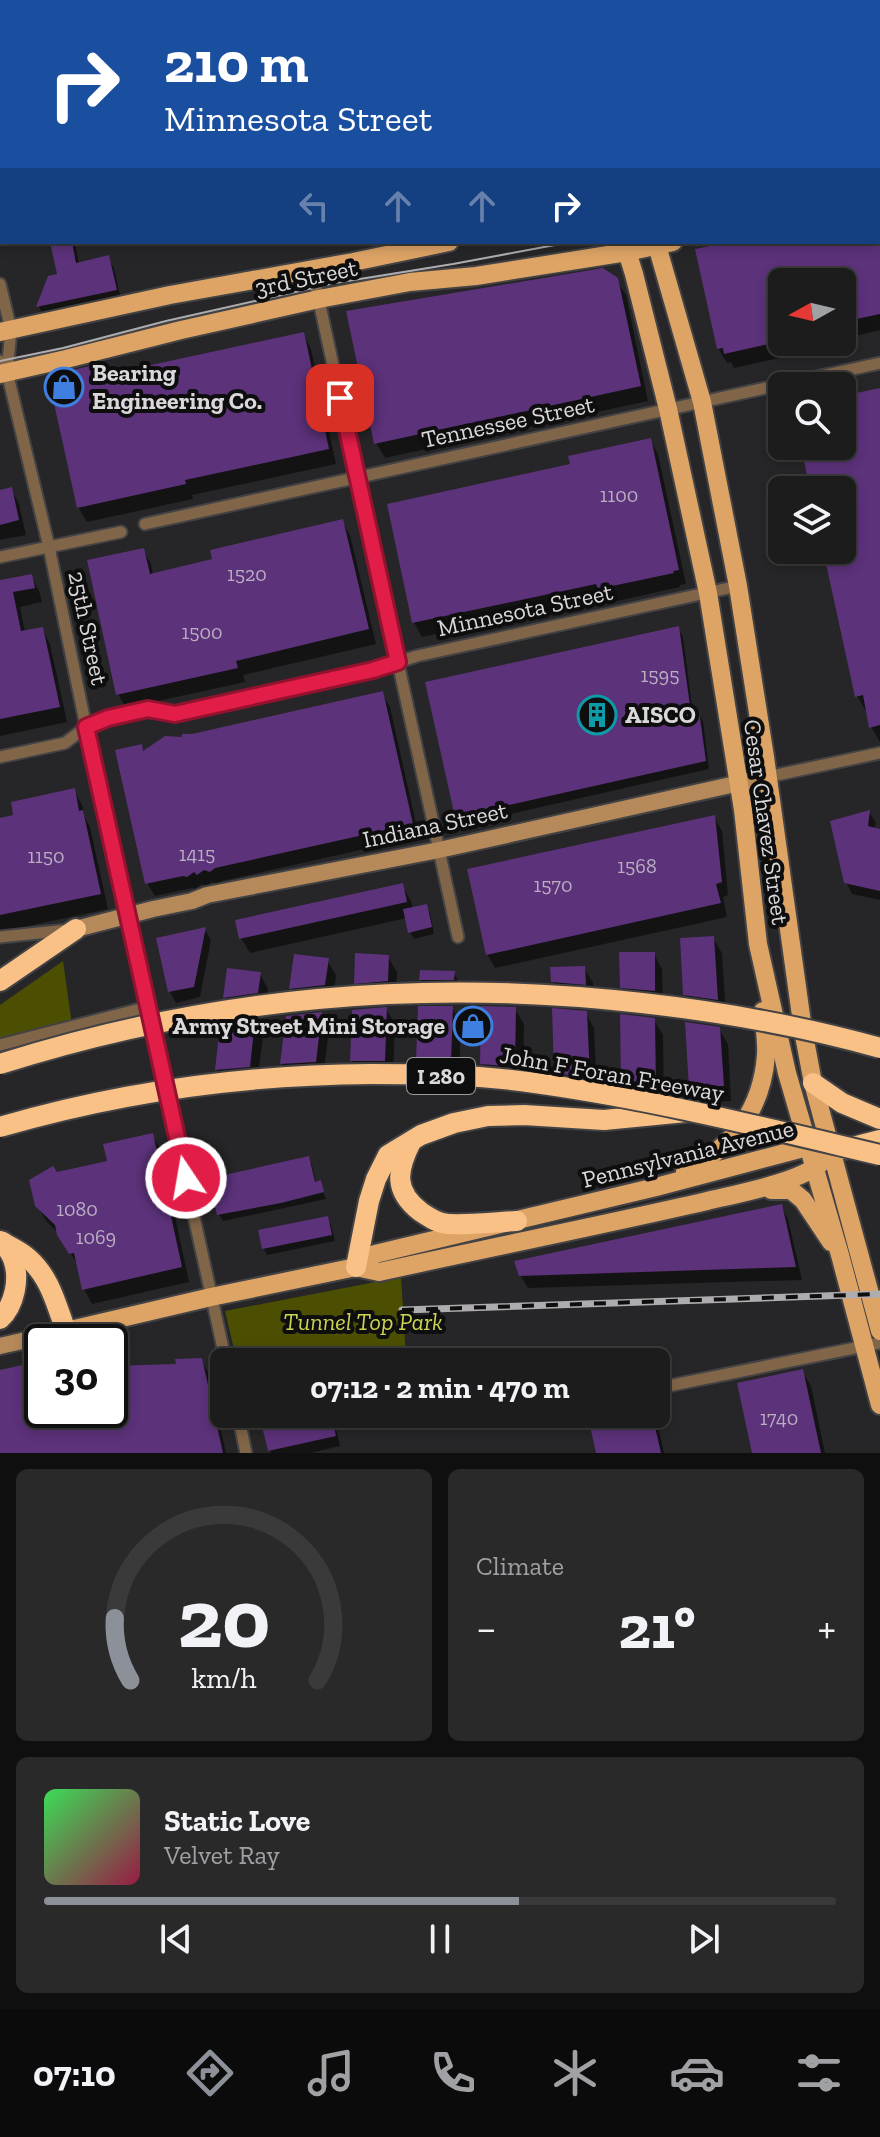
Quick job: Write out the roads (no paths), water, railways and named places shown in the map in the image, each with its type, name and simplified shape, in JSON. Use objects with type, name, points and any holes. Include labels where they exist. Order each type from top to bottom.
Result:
[{"type":"highway","points":[[0,981],[76,929]]},
{"type":"highway","points":[[0,1064],[84,1039],[206,1013],[284,1002],[402,993],[535,994],[665,1006],[791,1026],[880,1048]]},
{"type":"highway","name":"John F Foran Freeway","points":[[0,1127],[105,1100],[230,1081],[336,1074],[450,1076],[532,1082],[596,1092],[880,1155]]},
{"type":"highway","points":[[813,1083],[842,1103],[880,1119]]},
{"type":"highway","points":[[356,1267],[376,1179],[388,1155],[416,1138],[454,1123],[488,1116],[604,1120],[692,1112]]},
{"type":"highway","points":[[416,1138],[401,1163],[399,1177],[403,1193],[411,1205],[446,1224],[517,1221]]},
{"type":"highway","points":[[833,1152],[880,1140]]},
{"type":"highway","points":[[0,1319],[12,1301],[15,1286],[13,1257],[1,1242]]},
{"type":"highway","points":[[1,1242],[25,1255],[38,1268],[51,1286],[64,1324]]},
{"type":"main road","name":"3rd Street","points":[[5,331],[170,295],[439,244]]},
{"type":"main road","name":"3rd Street","points":[[2,369],[66,359],[165,333],[319,299],[410,282],[476,276],[653,244]]},
{"type":"main road","name":"Cesar Chavez Street","points":[[662,244],[702,402],[738,586],[813,1083],[880,1331]]},
{"type":"main road","name":"Cesar Chavez Street","points":[[625,247],[668,409],[708,593],[739,784],[758,944],[807,1147],[872,1345],[880,1405]]},
{"type":"main road","name":"Indiana Street","points":[[76,929],[207,895],[439,850],[767,777]]},
{"type":"main road","points":[[656,1187],[702,1163],[725,1146],[748,1117],[761,1088],[767,1053],[758,944]]},
{"type":"main road","name":"Pennsylvania Avenue","points":[[96,1324],[356,1267],[375,1254],[656,1187],[807,1147],[833,1152]]},
{"type":"main road","name":"Pennsylvania Avenue","points":[[356,1267],[379,1272],[740,1193],[814,1169],[833,1152]]},
{"type":"main road","points":[[740,1193],[782,1188],[791,1190],[803,1200],[840,1255]]},
{"type":"main road","name":"Pennsylvania Avenue","points":[[0,1346],[24,1341]]},
{"type":"street","points":[[312,269],[458,937]]},
{"type":"street","name":"25th Street","points":[[0,284],[5,331],[2,369],[49,547],[223,1348]]},
{"type":"street","name":"Tennessee Street","points":[[145,524],[880,363]]},
{"type":"street","points":[[0,557],[121,532]]},
{"type":"street","name":"Minnesota Street","points":[[0,757],[65,743],[86,727],[108,718],[148,709],[175,714],[738,586]]},
{"type":"street","name":"Indiana Street","points":[[767,777],[880,753]]},
{"type":"street","name":"Indiana Street","points":[[0,937],[76,929]]},
{"type":"street","points":[[0,1045],[148,1007]]},
{"type":"street","points":[[670,1386],[872,1345]]},
{"type":"street","points":[[241,1428],[246,1453]]},
{"type":"tram line","points":[[0,361],[335,283],[560,244]]},
{"type":"railway","points":[[402,1310],[880,1294]]},
{"type":"place","name":"Bearing Engineering Co.","points":[[64,387]]},
{"type":"place","name":"AISCO","points":[[597,715]]},
{"type":"place","name":"Army Street Mini Storage","points":[[473,1026]]},
{"type":"park label","name":"Tunnel Top Park","points":[[363,1322]]}]
